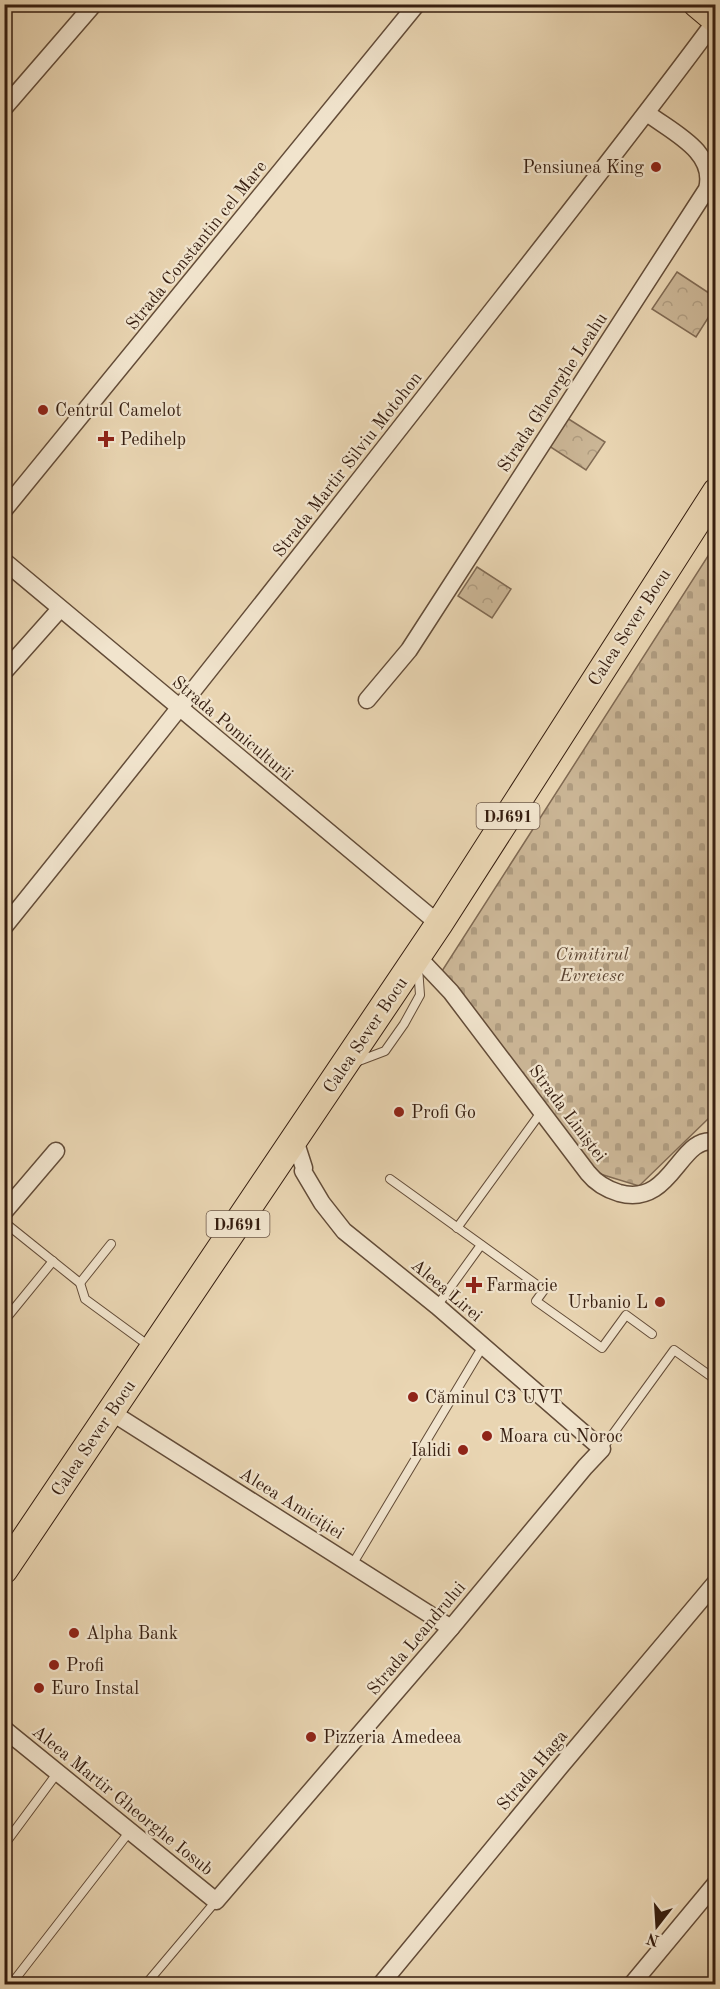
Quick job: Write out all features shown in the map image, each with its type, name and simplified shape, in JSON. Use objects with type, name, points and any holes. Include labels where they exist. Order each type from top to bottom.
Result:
[{"type":"main road","points":[[697,4],[716,20]]},
{"type":"main road","name":"Calea Sever Bocu","points":[[6,1562],[111,1412],[439,924],[716,492]]},
{"type":"street","points":[[4,108],[94,4]]},
{"type":"street","name":"Strada Constantin cel Mare","points":[[4,510],[417,4]]},
{"type":"street","name":"Strada Martir Silviu Motohon","points":[[4,927],[180,709],[647,113],[716,20]]},
{"type":"street","name":"Strada Gheorghe Leahu","points":[[367,700],[415,640],[713,179],[698,151],[647,113]]},
{"type":"street","name":"Strada Pomiculturii","points":[[4,561],[439,924]]},
{"type":"street","points":[[4,672],[60,609]]},
{"type":"street","name":"Strada Liniștei","points":[[417,956],[451,992],[593,1179],[612,1191],[627,1195],[650,1192],[659,1186],[696,1145],[706,1141],[716,1142]]},
{"type":"street","name":"Aleea Lirei","points":[[295,1140],[303,1171],[322,1203],[344,1231],[436,1306],[602,1449]]},
{"type":"street","points":[[4,1212],[56,1151]]},
{"type":"street","name":"Aleea Amiciției","points":[[111,1412],[452,1628]]},
{"type":"street","name":"Strada Leandrului","points":[[216,1901],[452,1628],[602,1449]]},
{"type":"street","name":"Strada Haga","points":[[381,1984],[716,1582]]},
{"type":"street","name":"Aleea Martir Gheorghe Iosub","points":[[4,1729],[216,1901]]},
{"type":"street","points":[[632,1984],[716,1883]]},
{"type":"lane","points":[[457,1228],[542,1111]]},
{"type":"lane","points":[[390,1179],[544,1290],[536,1301],[602,1348],[626,1315],[652,1334]]},
{"type":"lane","points":[[4,1222],[80,1283],[85,1299],[141,1340]]},
{"type":"lane","points":[[80,1283],[111,1244]]},
{"type":"lane","points":[[436,1306],[481,1245]]},
{"type":"lane","points":[[4,1321],[53,1261]]},
{"type":"lane","points":[[352,1564],[483,1346]]},
{"type":"lane","name":"Strada Leandrului","points":[[602,1449],[674,1350],[716,1380]]},
{"type":"lane","points":[[4,1845],[58,1772]]},
{"type":"lane","points":[[16,1978],[130,1831]]},
{"type":"lane","name":"Strada Leandrului","points":[[146,1984],[216,1901]]},
{"type":"green space","points":[[677,272],[715,297],[715,307],[696,337],[652,309]]},
{"type":"green space","points":[[567,418],[605,442],[586,470],[549,446]]},
{"type":"green space","name":"Cimitirul Evreiesc","points":[[715,545],[715,1122],[710,1117],[639,1186],[597,1173],[442,971]]},
{"type":"green space","points":[[477,567],[511,589],[492,618],[458,596]]},
{"type":"place","name":"Pensiunea King","points":[[656,167]]},
{"type":"place","name":"Centrul Camelot","points":[[43,410]]},
{"type":"place","name":"Pedihelp","points":[[106,439]]},
{"type":"place","name":"Profi Go","points":[[399,1112]]},
{"type":"place","name":"Farmacie","points":[[474,1285]]},
{"type":"place","name":"Urbanio L","points":[[660,1302]]},
{"type":"place","name":"Căminul C3 UVT","points":[[413,1397]]},
{"type":"place","name":"Moara cu Noroc","points":[[487,1436]]},
{"type":"place","name":"Ialidi","points":[[463,1450]]},
{"type":"place","name":"Alpha Bank","points":[[74,1633]]},
{"type":"place","name":"Profi","points":[[54,1665]]},
{"type":"place","name":"Euro Instal","points":[[39,1688]]},
{"type":"place","name":"Pizzeria Amedeea","points":[[311,1737]]}]
